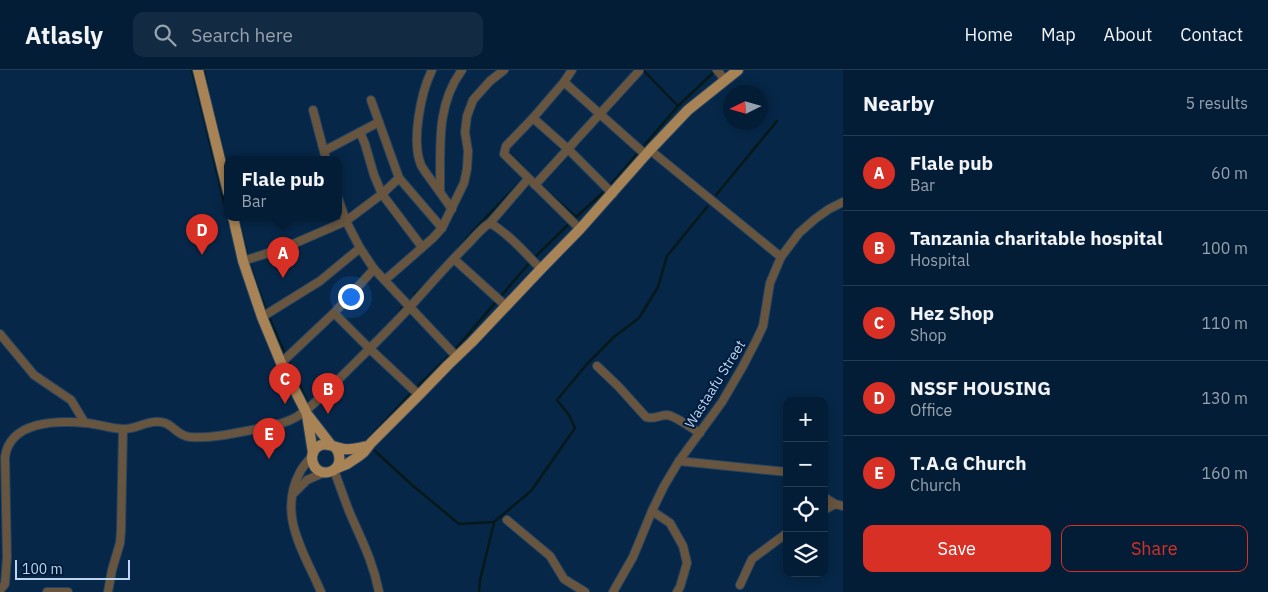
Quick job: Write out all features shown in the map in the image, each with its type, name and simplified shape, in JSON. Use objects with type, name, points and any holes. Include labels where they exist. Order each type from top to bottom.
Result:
[{"type":"main road","points":[[198,70],[224,176]]},
{"type":"main road","points":[[306,412],[312,464],[317,470],[327,473],[359,456],[580,230],[688,110],[738,70]]},
{"type":"main road","points":[[234,221],[243,262],[262,318],[281,364],[306,412],[340,455],[339,464],[336,469]]},
{"type":"main road","points":[[312,455],[315,449],[322,445],[354,450],[367,446]]},
{"type":"street","points":[[432,70],[420,106],[417,134],[418,154],[421,166],[452,209]]},
{"type":"street","points":[[440,192],[442,116],[452,83],[462,70]]},
{"type":"street","points":[[385,280],[442,228],[464,184],[468,151],[465,132],[466,116],[473,100],[504,70]]},
{"type":"street","points":[[572,70],[533,118],[506,146],[504,154],[580,230]]},
{"type":"street","points":[[718,70],[725,80]]},
{"type":"street","points":[[535,185],[639,72]]},
{"type":"street","points":[[564,82],[648,153],[781,257]]},
{"type":"street","points":[[371,100],[399,178],[442,228]]},
{"type":"street","points":[[313,110],[325,156]]},
{"type":"street","points":[[533,118],[568,149],[613,194]]},
{"type":"street","points":[[324,151],[379,122]]},
{"type":"street","points":[[360,132],[382,194],[422,247]]},
{"type":"street","points":[[243,262],[284,248],[346,221],[382,194],[399,178]]},
{"type":"street","points":[[0,590],[4,584],[7,557],[4,447],[19,432],[42,424],[62,422],[86,423],[123,429],[161,422],[166,423],[187,437],[210,437],[264,428],[296,418],[306,412],[370,349],[482,228],[490,223],[528,178]]},
{"type":"street","name":"Wastaafu Street","points":[[613,592],[633,557],[664,486],[722,402],[763,326],[770,283],[781,257],[799,233],[829,209],[843,202]]},
{"type":"street","points":[[342,210],[360,248],[374,269],[456,356]]},
{"type":"street","points":[[490,223],[541,269]]},
{"type":"street","points":[[262,318],[320,281],[360,248]]},
{"type":"street","points":[[454,259],[506,306]]},
{"type":"street","points":[[281,364],[334,313],[374,269]]},
{"type":"street","points":[[334,313],[420,395]]},
{"type":"street","points":[[0,334],[34,375],[71,400],[86,423]]},
{"type":"street","points":[[597,366],[646,417],[653,418],[667,415],[700,433]]},
{"type":"street","points":[[108,592],[120,543],[123,429]]},
{"type":"street","points":[[312,455],[301,470],[291,496],[291,514],[292,524],[300,546],[321,592]]},
{"type":"street","points":[[680,461],[783,472]]},
{"type":"street","points":[[336,469],[349,510],[376,574],[380,592]]},
{"type":"street","points":[[291,496],[307,480],[323,473]]},
{"type":"street","points":[[652,511],[670,523],[683,546],[687,563],[678,592]]},
{"type":"street","points":[[507,520],[550,556],[564,579],[585,592]]},
{"type":"street","points":[[740,585],[752,559],[783,536]]},
{"type":"street","points":[[47,592],[68,592]]},
{"type":"waterway","points":[[192,70],[224,201]]},
{"type":"waterway","points":[[204,70],[208,90]]},
{"type":"waterway","points":[[643,70],[678,106]]},
{"type":"waterway","points":[[364,443],[452,353],[532,260],[607,189],[678,106],[715,71]]},
{"type":"waterway","points":[[213,110],[224,156]]},
{"type":"waterway","points":[[716,195],[777,121]]},
{"type":"waterway","points":[[508,152],[523,167]]},
{"type":"waterway","points":[[471,233],[522,180]]},
{"type":"waterway","points":[[539,184],[576,217]]},
{"type":"waterway","points":[[375,451],[459,524],[494,522],[531,491],[575,428],[569,415],[557,400],[587,364],[614,337],[639,318],[658,287],[667,256],[707,207]]},
{"type":"waterway","points":[[229,221],[230,226]]},
{"type":"waterway","points":[[239,221],[249,262],[260,293],[307,401]]},
{"type":"waterway","points":[[452,256],[469,236]]},
{"type":"waterway","points":[[414,295],[428,282]]},
{"type":"waterway","points":[[396,317],[404,305]]},
{"type":"waterway","points":[[479,592],[480,580],[494,523]]},
{"type":"place","name":"NSSF HOUSING","points":[[202,255]]},
{"type":"place","name":"Flale pub","points":[[283,278]]},
{"type":"place","name":"Hez Shop","points":[[285,404]]},
{"type":"place","name":"Tanzania charitable hospital","points":[[328,414]]},
{"type":"place","name":"T.A.G Church","points":[[269,459]]}]
